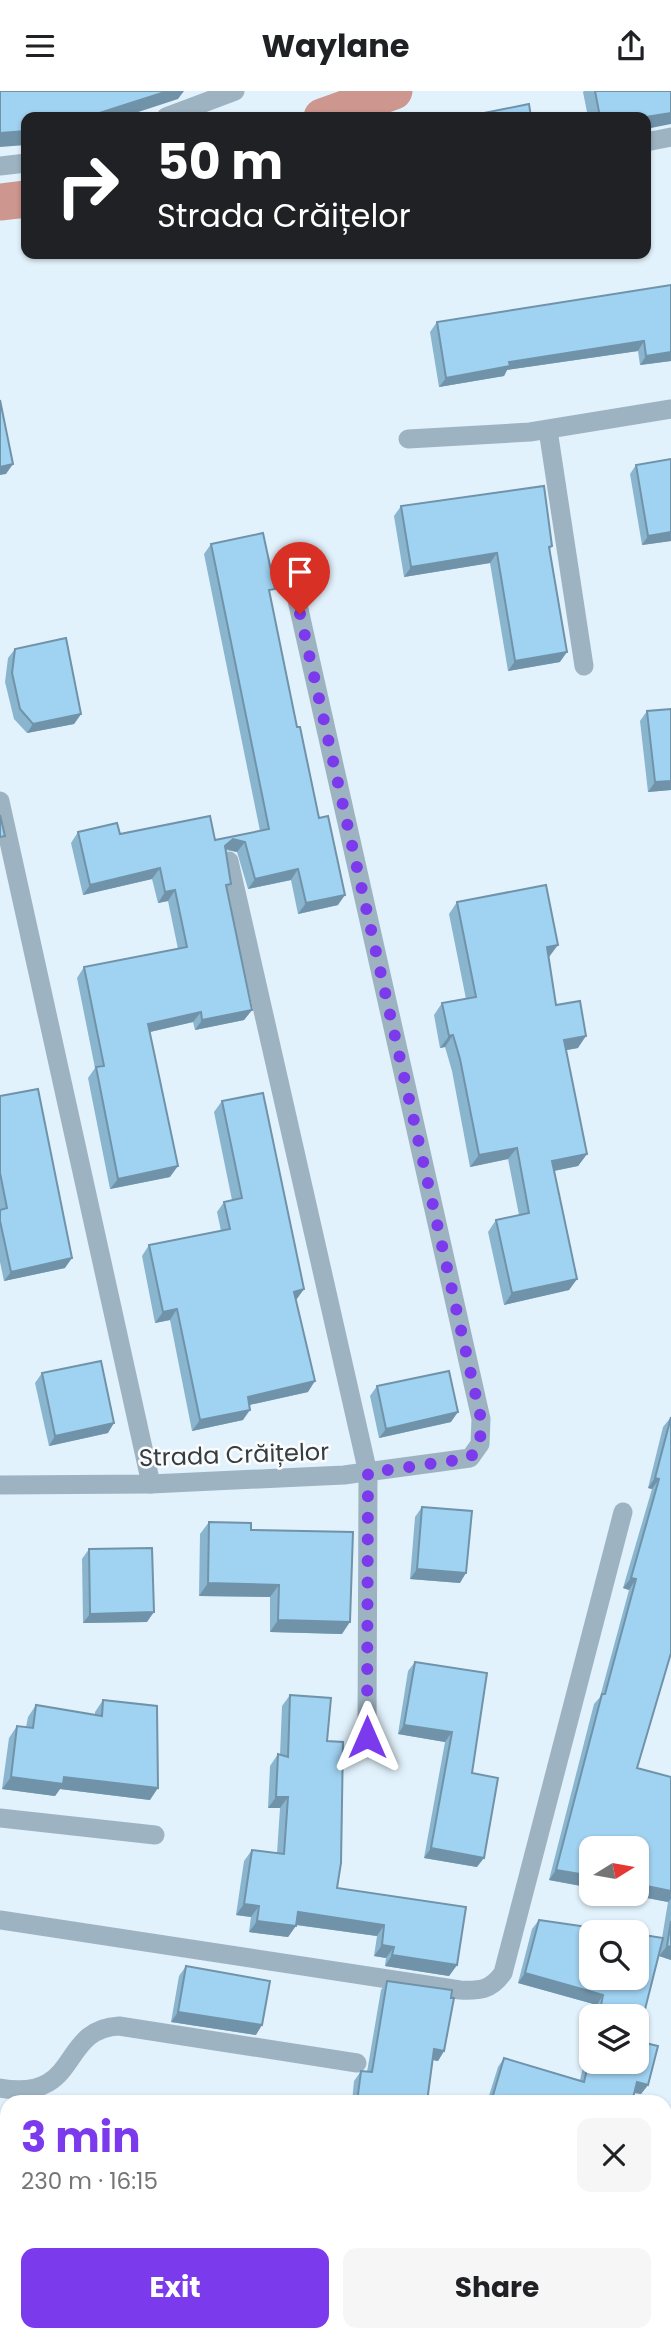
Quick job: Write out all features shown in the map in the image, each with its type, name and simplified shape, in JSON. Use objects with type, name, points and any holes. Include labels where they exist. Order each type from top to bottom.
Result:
[{"type":"street","points":[[177,112],[211,96],[235,91]]},
{"type":"street","points":[[651,141],[671,137]]},
{"type":"street","points":[[0,166],[21,164]]},
{"type":"street","points":[[408,439],[548,430],[671,408]]},
{"type":"street","points":[[548,430],[584,666]]},
{"type":"street","name":"Strada Crăițelor","points":[[0,1485],[151,1484],[368,1473],[470,1458],[480,1444],[481,1419],[294,587]]},
{"type":"street","points":[[0,801],[151,1484]]},
{"type":"street","points":[[229,861],[368,1473],[367,1737]]},
{"type":"street","points":[[0,1920],[460,1990],[480,1991],[494,1985],[503,1973],[623,1512]]},
{"type":"street","points":[[0,1818],[155,1835]]},
{"type":"street","points":[[0,2088],[29,2092],[46,2087],[91,2034],[101,2027],[119,2026],[357,2063]]},
{"type":"building","points":[[0,91],[168,91],[103,112],[21,112],[21,131],[0,133]]},
{"type":"building","points":[[595,91],[671,91],[671,113],[651,116],[651,112],[599,112]]},
{"type":"building","points":[[529,104],[530,112],[489,112]]},
{"type":"building","points":[[671,285],[671,352],[646,356],[644,341],[509,362],[510,366],[446,378],[437,322]]},
{"type":"building","points":[[0,400],[13,464],[0,467]]},
{"type":"building","points":[[671,459],[671,532],[648,536],[636,465]]},
{"type":"building","points":[[544,486],[552,546],[549,547],[567,652],[515,661],[497,553],[411,567],[401,506]]},
{"type":"building","points":[[263,533],[275,589],[269,590],[297,727],[300,727],[319,818],[328,816],[345,895],[306,903],[298,869],[255,879],[245,842],[233,839],[225,846],[231,884],[226,885],[252,1010],[202,1020],[201,1012],[148,1024],[178,1166],[118,1179],[96,1067],[104,1066],[84,967],[187,947],[175,890],[165,892],[160,868],[90,885],[78,832],[117,823],[120,834],[210,816],[215,840],[269,829],[211,544]]},
{"type":"building","points":[[66,638],[81,714],[33,724],[20,709],[12,673],[15,649]]},
{"type":"building","points":[[671,709],[671,781],[655,782],[647,711]]},
{"type":"building","points":[[0,815],[5,836],[0,837]]},
{"type":"building","points":[[546,885],[558,945],[547,947],[556,1005],[580,1001],[586,1036],[564,1040],[587,1154],[552,1161],[577,1279],[512,1293],[496,1220],[529,1213],[517,1148],[479,1155],[460,1059],[453,1035],[449,1036],[442,1003],[476,997],[457,902]]},
{"type":"building","points":[[38,1089],[72,1258],[11,1272],[0,1221],[0,1210],[7,1208],[0,1173],[0,1096]]},
{"type":"building","points":[[263,1093],[304,1289],[294,1292],[315,1381],[248,1397],[250,1410],[200,1420],[177,1309],[163,1312],[149,1245],[230,1229],[224,1202],[242,1198],[222,1101]]},
{"type":"building","points":[[101,1361],[114,1423],[55,1436],[42,1373]]},
{"type":"building","points":[[449,1371],[458,1412],[386,1429],[377,1386]]},
{"type":"building","points":[[671,1417],[671,1653],[637,1768],[671,1777],[671,1891],[649,1886],[649,1836],[579,1836],[579,1874],[556,1870],[602,1694],[605,1694],[636,1579],[631,1578],[659,1479],[655,1478]]},
{"type":"building","points":[[422,1507],[472,1511],[466,1573],[417,1569]]},
{"type":"building","points":[[209,1522],[251,1523],[251,1530],[353,1532],[350,1622],[278,1620],[279,1585],[208,1583]]},
{"type":"building","points":[[152,1548],[154,1612],[90,1614],[89,1549]]},
{"type":"building","points":[[415,1662],[487,1673],[472,1773],[498,1778],[484,1858],[431,1848],[452,1732],[404,1725]]},
{"type":"building","points":[[290,1695],[331,1698],[327,1741],[343,1742],[341,1863],[337,1888],[466,1907],[457,1965],[392,1955],[394,1947],[382,1945],[384,1925],[298,1912],[296,1926],[257,1921],[259,1906],[244,1904],[252,1850],[284,1854],[288,1797],[276,1797],[278,1754],[288,1757]]},
{"type":"building","points":[[103,1700],[157,1706],[158,1788],[64,1777],[63,1784],[11,1777],[17,1726],[33,1728],[36,1705],[102,1716]]},
{"type":"building","points":[[539,1920],[579,1926],[579,1988],[525,1973]]},
{"type":"building","points":[[671,1921],[671,1947],[667,1946]]},
{"type":"building","points":[[649,1936],[663,1938],[646,2004],[601,2004],[603,1995],[585,1990],[649,1990]]},
{"type":"building","points":[[186,1966],[270,1981],[262,2025],[178,2012]]},
{"type":"building","points":[[387,1981],[452,1990],[451,1998],[454,1998],[444,2051],[434,2049],[428,2095],[358,2095],[361,2071],[372,2072]]},
{"type":"building","points":[[649,2044],[658,2046],[648,2085],[637,2082],[634,2095],[493,2095],[504,2058],[584,2082],[586,2074],[649,2074]]},
{"type":"waterway","points":[[336,112],[394,91]]},
{"type":"waterway","points":[[0,202],[21,200]]},
{"type":"route","points":[[300,614],[481,1419],[480,1444],[470,1458],[368,1473],[367,1737]]}]
